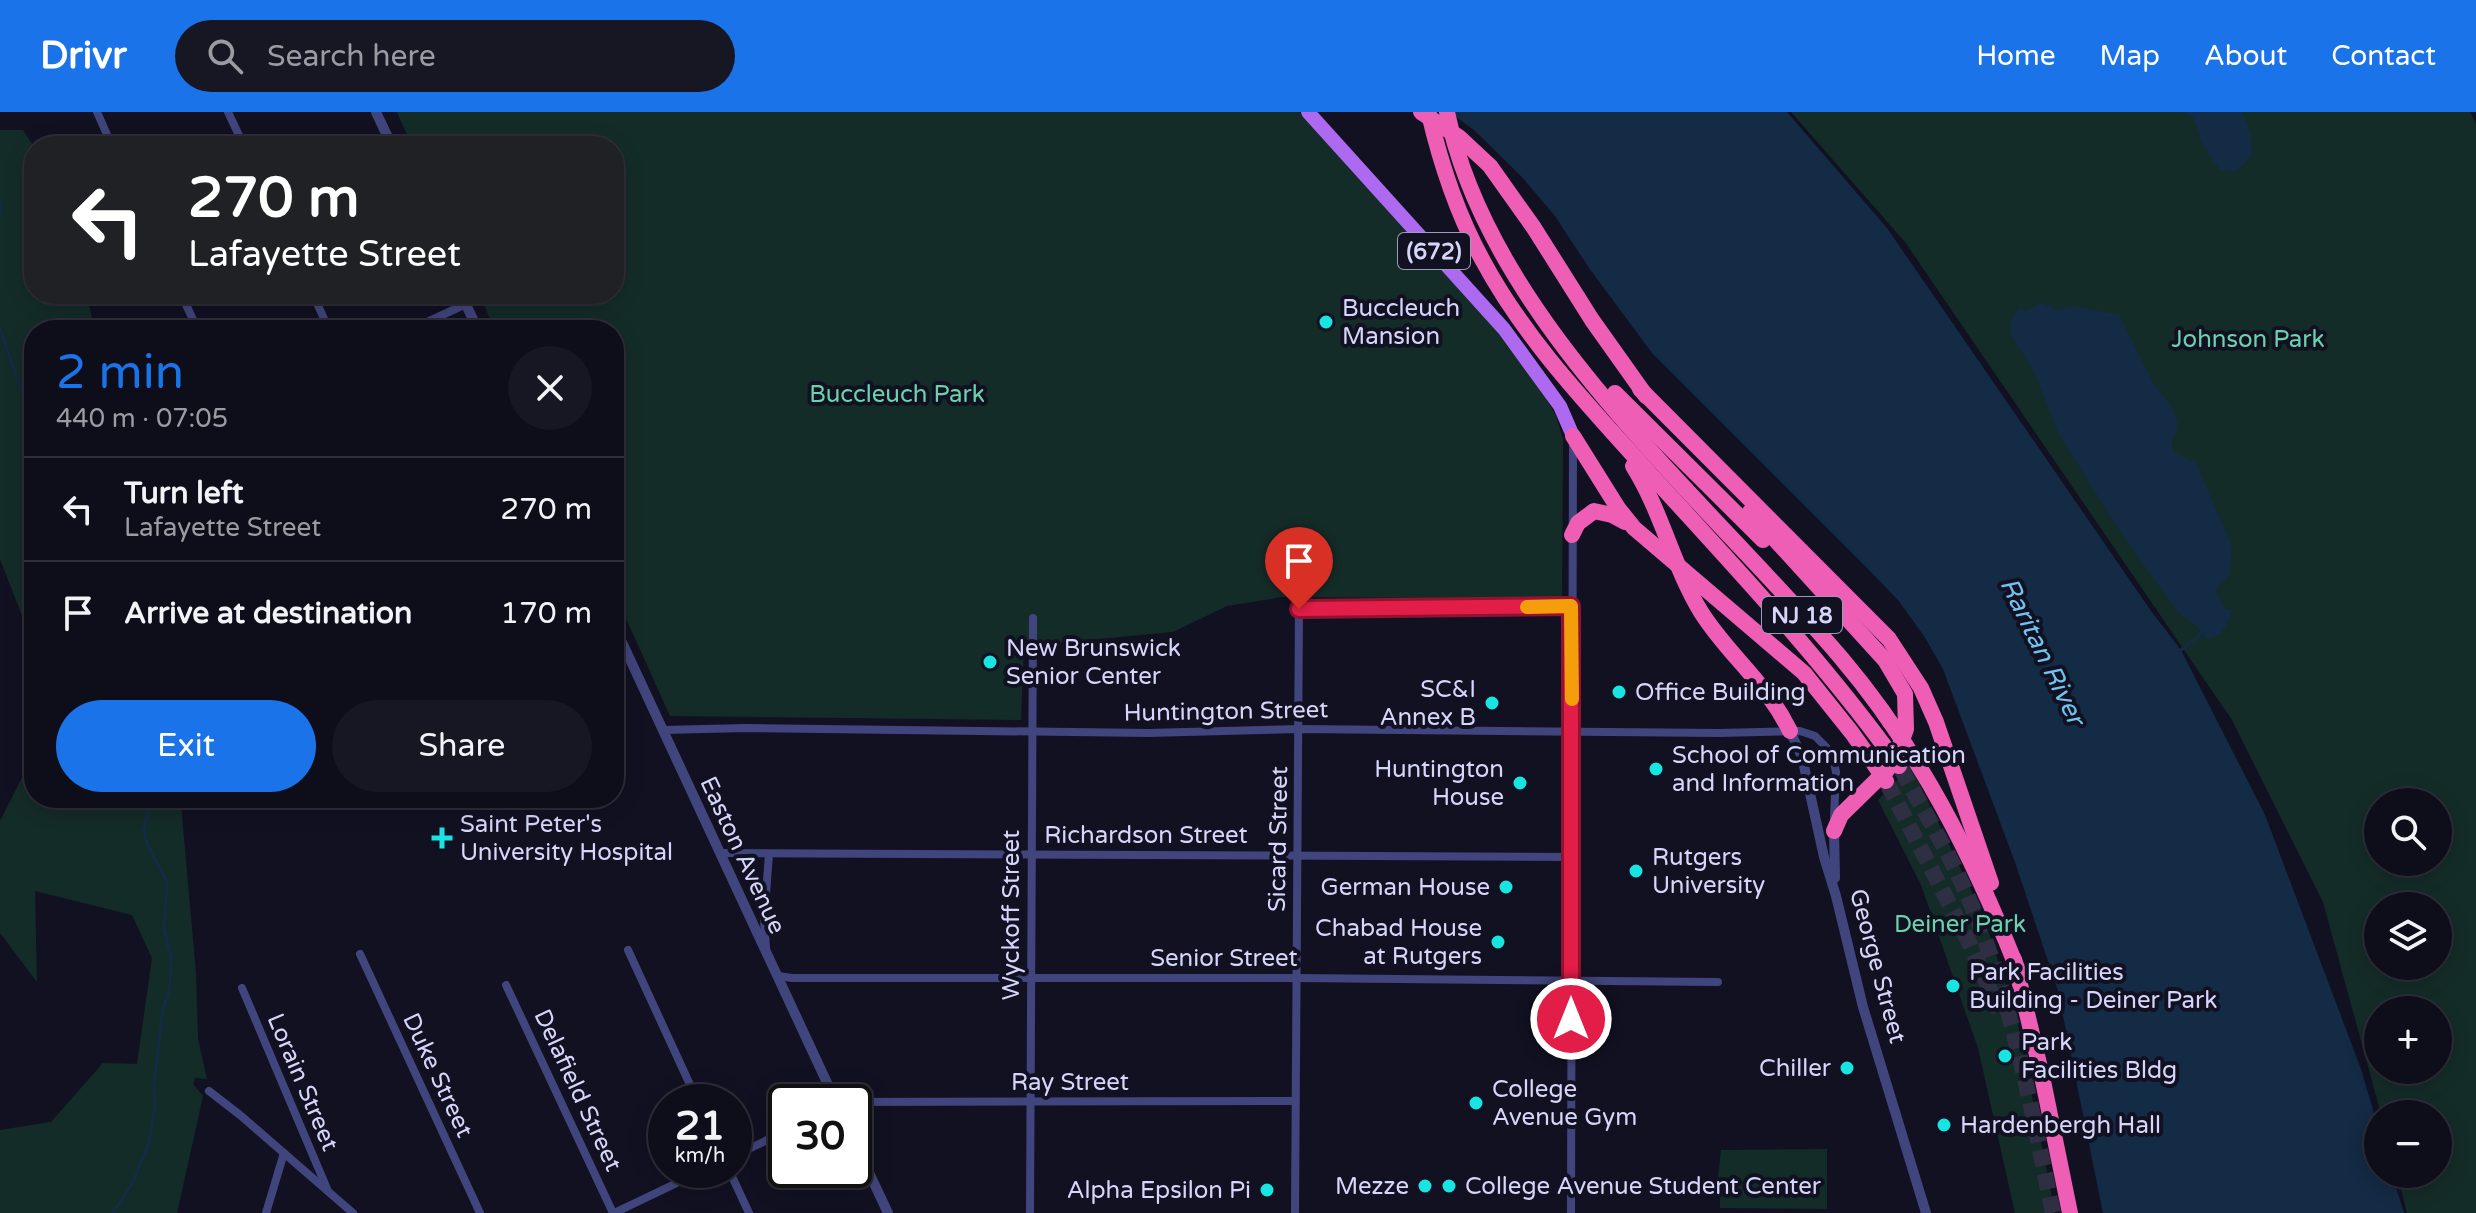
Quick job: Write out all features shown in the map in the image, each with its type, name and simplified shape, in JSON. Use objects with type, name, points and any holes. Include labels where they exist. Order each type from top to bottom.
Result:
[{"type":"highway","points":[[1421,112],[1460,138],[1490,166],[1640,389],[1839,613]]},
{"type":"highway","name":"NJ 18","points":[[1428,112],[1451,192],[1482,260],[1504,298],[1538,345],[1608,428],[1835,681],[1901,769]]},
{"type":"highway","name":"NJ 18","points":[[1447,112],[1462,167],[1480,208],[1531,299],[1611,405],[1842,659],[1888,718],[1951,819],[1991,901],[2017,968],[2070,1213]]},
{"type":"highway","points":[[1531,299],[1642,421],[1839,613],[1885,660],[1897,678],[1908,709],[1903,741],[1887,770],[1848,808],[1834,831]]},
{"type":"highway","points":[[1640,389],[1871,620],[1905,661],[1936,722],[1977,838],[2017,968]]},
{"type":"highway","points":[[1608,428],[1645,486],[1703,614],[1772,698],[1790,731]]},
{"type":"highway","points":[[1573,436],[1634,528]]},
{"type":"highway","points":[[1572,535],[1578,523],[1594,511],[1612,515],[1634,528],[1804,673],[1887,783]]},
{"type":"main road","name":"(672)","points":[[1308,112],[1504,329],[1560,406],[1573,436]]},
{"type":"street","points":[[97,112],[108,136]]},
{"type":"street","points":[[228,112],[239,136]]},
{"type":"street","points":[[376,112],[387,136]]},
{"type":"street","points":[[427,320],[454,304]]},
{"type":"street","points":[[1571,1213],[1573,436]]},
{"type":"street","name":"Sicard Street","points":[[1295,1213],[1299,609],[1571,606]]},
{"type":"street","name":"Wyckoff Street","points":[[1030,1213],[1033,618]]},
{"type":"street","name":"Easton Avenue","points":[[624,654],[663,730],[828,1084]]},
{"type":"street","name":"Huntington Street","points":[[663,730],[746,728],[1148,733],[1299,729],[1790,731]]},
{"type":"street","points":[[1790,731],[1808,732],[1822,741],[1832,753],[1836,772],[1836,896]]},
{"type":"street","name":"George Street","points":[[1790,731],[1802,757],[1863,1007],[1926,1213]]},
{"type":"street","name":"Richardson Street","points":[[721,853],[1572,857]]},
{"type":"street","points":[[766,951],[764,920],[769,854]]},
{"type":"street","points":[[628,950],[690,1084]]},
{"type":"street","name":"Duke Street","points":[[360,954],[480,1213]]},
{"type":"street","name":"Senior Street","points":[[778,976],[1718,982]]},
{"type":"street","name":"Delafield Street","points":[[506,985],[614,1213]]},
{"type":"street","name":"Lorain Street","points":[[242,988],[328,1191]]},
{"type":"street","points":[[209,1091],[353,1213]]},
{"type":"street","name":"Ray Street","points":[[872,1102],[1295,1101]]},
{"type":"street","points":[[266,1213],[284,1153]]},
{"type":"street","points":[[872,1179],[888,1213]]},
{"type":"street","points":[[614,1213],[666,1188]]},
{"type":"street","points":[[737,1188],[749,1213]]},
{"type":"green space","name":"Buccleuch Park","points":[[397,112],[1299,112],[1503,337],[1539,385],[1556,416],[1563,439],[1562,599],[1282,597],[1227,606],[1173,632],[1024,646],[1021,720],[670,716],[624,614],[624,320],[491,320],[483,304],[624,304],[624,136],[408,136]]},
{"type":"green space","name":"Johnson Park","points":[[1791,112],[2470,112],[2476,124],[2476,1213],[2407,1213],[2401,1188],[2452,1188],[2452,1100],[2377,1100],[2373,1084],[2452,1084],[2452,996],[2364,996],[2364,1052],[2323,902],[2232,720],[1905,242]]},
{"type":"green space","points":[[0,130],[23,130],[27,136],[24,136],[24,304],[88,304],[92,320],[24,320],[24,621],[0,559]]},
{"type":"green space","name":"Deiner Park","points":[[1911,766],[1984,917],[2017,1020],[2055,1213],[2015,1213],[1978,1048],[1921,885],[1878,800]]},
{"type":"green space","points":[[24,774],[24,808],[181,808],[196,973],[198,1039],[207,1079],[195,1078],[193,1084],[203,1096],[177,1213],[0,1213],[0,1130],[51,1122],[103,1063],[137,1064],[152,958],[132,915],[35,891],[37,982],[0,933],[0,821]]},
{"type":"green space","points":[[1827,1149],[1827,1209],[1720,1208],[1720,1189],[1717,1188],[1721,1150]]},
{"type":"water","name":"Raritan River","points":[[1449,112],[1787,112],[1887,228],[2181,650],[2265,815],[2361,1069],[2370,1100],[2364,1100],[2364,1188],[2396,1188],[2404,1213],[2103,1213],[2058,991],[2016,865],[1943,669],[1924,636],[1898,600],[1652,353],[1555,216],[1521,176],[1474,130]]},
{"type":"water","points":[[2184,112],[2242,112],[2251,134],[2252,155],[2236,172],[2220,170],[2204,147],[2192,116]]},
{"type":"water","points":[[2044,302],[2057,310],[2073,306],[2119,315],[2153,383],[2170,404],[2178,423],[2173,449],[2196,463],[2232,546],[2229,577],[2216,591],[2225,609],[2232,610],[2227,625],[2217,635],[2207,639],[2178,612],[2122,534],[2058,433],[2035,373],[2011,335],[2011,322],[2017,310],[2022,307],[2025,311]]},
{"type":"waterway","points":[[0,201],[0,214]]},
{"type":"waterway","points":[[0,328],[24,397]]},
{"type":"waterway","points":[[2181,650],[2202,633]]},
{"type":"waterway","points":[[113,1213],[133,1182],[149,1143],[163,1009],[170,987],[171,956],[164,930],[167,882],[147,844],[144,829],[149,808]]},
{"type":"tunnel","points":[[1901,769],[1954,866],[1984,937],[2009,1014],[2053,1213]]},
{"type":"tunnel","points":[[1887,783],[1969,942],[1999,1011]]},
{"type":"slow traffic","points":[[1527,607],[1571,606],[1572,699]]},
{"type":"place","name":"Buccleuch Mansion","points":[[1326,322]]},
{"type":"place","name":"New Brunswick Senior Center","points":[[990,662]]},
{"type":"place","name":"Office Building","points":[[1619,692]]},
{"type":"place","name":"SC&I Annex B","points":[[1492,703]]},
{"type":"place","name":"School of Communication and Information","points":[[1656,769]]},
{"type":"place","name":"Huntington House","points":[[1520,783]]},
{"type":"place","name":"Saint Peter's University Hospital","points":[[442,838]]},
{"type":"place","name":"Rutgers University","points":[[1636,871]]},
{"type":"place","name":"German House","points":[[1506,887]]},
{"type":"place","name":"Chabad House at Rutgers","points":[[1498,942]]},
{"type":"place","name":"Park Facilities Building - Deiner Park","points":[[1953,986]]},
{"type":"place","name":"Park Facilities Bldg","points":[[2005,1056]]},
{"type":"place","name":"Chiller","points":[[1847,1068]]},
{"type":"place","name":"College Avenue Gym","points":[[1476,1103]]},
{"type":"place","name":"Hardenbergh Hall","points":[[1944,1125]]},
{"type":"place","name":"Mezze","points":[[1425,1186]]},
{"type":"place","name":"College Avenue Student Center","points":[[1449,1186]]},
{"type":"place","name":"Alpha Epsilon Pi","points":[[1267,1190]]},
{"type":"route","points":[[1299,609],[1571,606],[1571,1019]]}]
